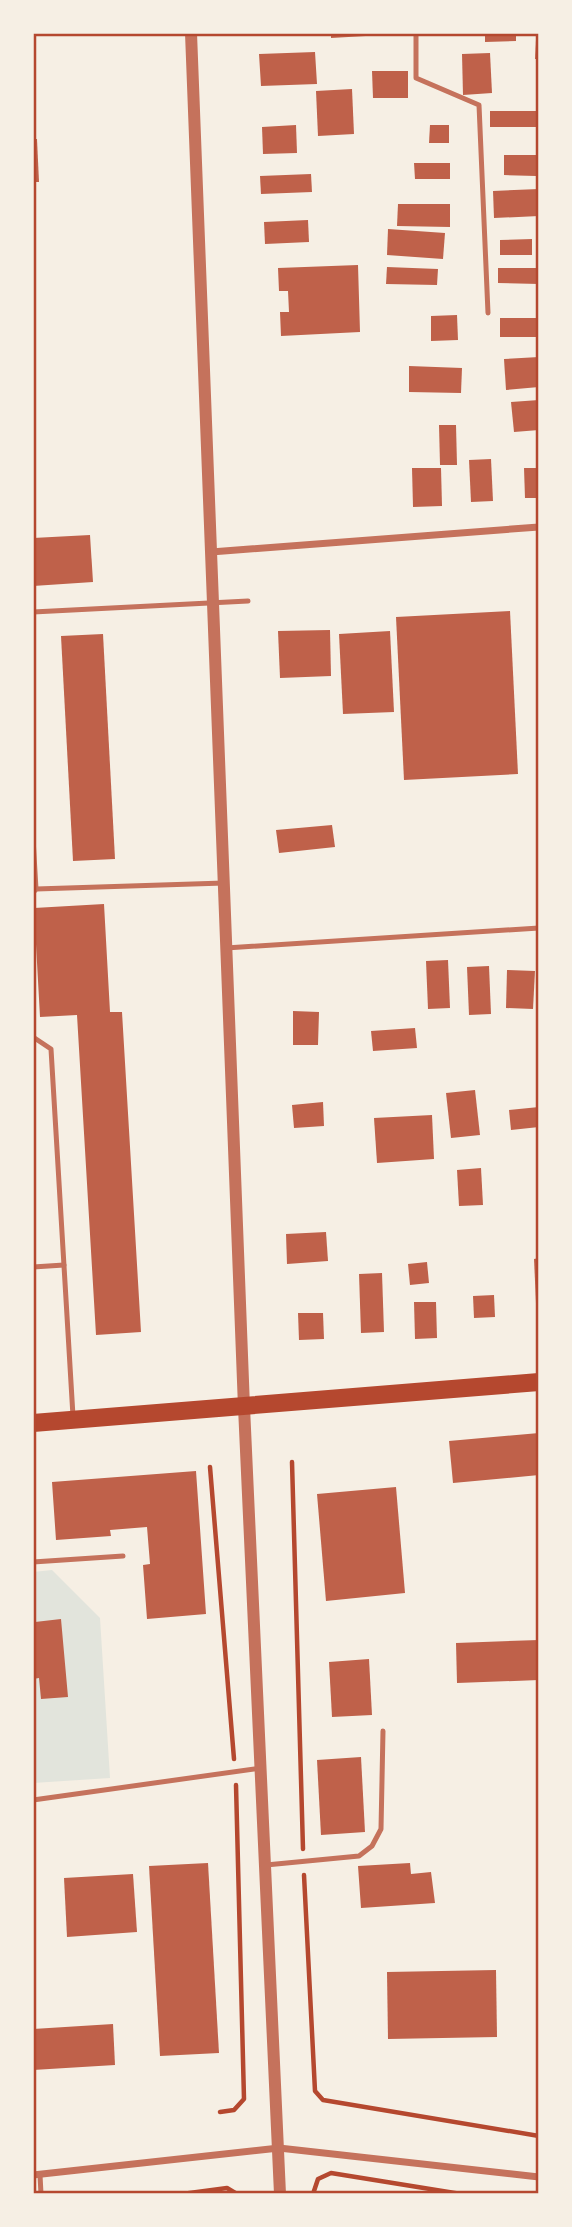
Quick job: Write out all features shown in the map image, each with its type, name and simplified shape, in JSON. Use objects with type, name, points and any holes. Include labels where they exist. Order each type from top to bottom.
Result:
[{"type":"main road","points":[[33,1423],[539,1382]]},
{"type":"street","points":[[191,33],[244,1407],[280,2194]]},
{"type":"street","points":[[211,552],[539,527]]},
{"type":"street","points":[[37,2175],[279,2148],[539,2177]]},
{"type":"lane","points":[[416,33],[416,78],[479,105],[488,313]]},
{"type":"lane","points":[[33,612],[248,601]]},
{"type":"lane","points":[[33,838],[34,891],[224,883]]},
{"type":"lane","points":[[226,948],[539,928]]},
{"type":"lane","points":[[33,1037],[51,1049],[73,1419]]},
{"type":"lane","points":[[33,1267],[64,1265]]},
{"type":"lane","points":[[33,1562],[123,1556]]},
{"type":"lane","points":[[265,1865],[359,1856],[372,1846],[381,1829],[383,1731]]},
{"type":"lane","points":[[33,1800],[261,1768]]},
{"type":"lane","points":[[37,2175],[41,2194]]},
{"type":"path","points":[[292,1462],[304,1861],[315,2091],[323,2100],[539,2136]]},
{"type":"path","points":[[220,2112],[234,2110],[244,2099]]},
{"type":"path","points":[[313,2194],[318,2179],[331,2173],[461,2194]]},
{"type":"path","points":[[182,2194],[227,2188],[237,2194]]},
{"type":"shaded area","points":[[52,1570],[100,1618],[110,1778],[33,1783],[33,1572]]},
{"type":"building","points":[[331,33],[383,33],[383,35],[331,38]]},
{"type":"building","points":[[485,33],[516,33],[516,41],[485,42]]},
{"type":"building","points":[[536,40],[539,40],[539,59],[535,59]]},
{"type":"building","points":[[315,52],[317,84],[261,86],[259,54]]},
{"type":"building","points":[[490,53],[492,93],[463,95],[462,54]]},
{"type":"building","points":[[372,71],[408,71],[408,98],[373,98]]},
{"type":"building","points":[[352,89],[354,134],[318,136],[316,91]]},
{"type":"building","points":[[490,111],[537,111],[537,127],[490,127]]},
{"type":"building","points":[[296,125],[297,153],[263,154],[262,127]]},
{"type":"building","points":[[430,125],[449,125],[449,143],[429,143]]},
{"type":"building","points":[[33,139],[37,139],[39,182],[33,182]]},
{"type":"building","points":[[504,155],[536,155],[536,176],[504,175]]},
{"type":"building","points":[[414,163],[450,163],[450,179],[415,179]]},
{"type":"building","points":[[311,174],[312,192],[261,194],[260,176]]},
{"type":"building","points":[[539,189],[539,216],[494,218],[493,191]]},
{"type":"building","points":[[398,204],[450,204],[450,227],[397,226]]},
{"type":"building","points":[[308,220],[309,242],[265,244],[264,222]]},
{"type":"building","points":[[388,229],[445,233],[443,259],[387,255]]},
{"type":"building","points":[[532,239],[532,255],[500,255],[500,240]]},
{"type":"building","points":[[358,265],[360,332],[281,336],[280,312],[289,312],[288,291],[279,291],[278,268]]},
{"type":"building","points":[[387,267],[438,269],[437,285],[386,284]]},
{"type":"building","points":[[498,268],[539,268],[539,284],[498,283]]},
{"type":"building","points":[[457,315],[458,340],[431,341],[431,316]]},
{"type":"building","points":[[500,318],[539,318],[537,337],[500,337]]},
{"type":"building","points":[[539,357],[539,387],[506,390],[504,359]]},
{"type":"building","points":[[409,366],[462,368],[461,393],[409,392]]},
{"type":"building","points":[[539,400],[539,430],[514,432],[511,402]]},
{"type":"building","points":[[439,425],[456,425],[457,465],[440,465]]},
{"type":"building","points":[[491,459],[493,501],[471,502],[469,460]]},
{"type":"building","points":[[412,468],[441,468],[442,506],[413,507]]},
{"type":"building","points":[[524,468],[539,468],[539,498],[525,498]]},
{"type":"building","points":[[90,535],[93,582],[33,586],[33,538]]},
{"type":"building","points":[[510,611],[518,774],[404,780],[396,617]]},
{"type":"building","points":[[330,630],[331,676],[280,678],[278,631]]},
{"type":"building","points":[[390,631],[394,712],[343,714],[339,634]]},
{"type":"building","points":[[103,634],[115,859],[73,861],[61,636]]},
{"type":"building","points":[[332,825],[335,847],[279,853],[276,830]]},
{"type":"building","points":[[104,904],[110,1012],[122,1012],[141,1332],[96,1335],[77,1015],[40,1017],[34,908]]},
{"type":"building","points":[[448,960],[450,1008],[428,1009],[426,961]]},
{"type":"building","points":[[489,966],[491,1014],[469,1015],[467,967]]},
{"type":"building","points":[[507,970],[535,971],[533,1009],[506,1008]]},
{"type":"building","points":[[293,1011],[319,1012],[318,1045],[293,1045]]},
{"type":"building","points":[[415,1028],[417,1048],[373,1051],[371,1031]]},
{"type":"building","points":[[475,1090],[480,1135],[451,1138],[446,1093]]},
{"type":"building","points":[[323,1102],[324,1126],[294,1128],[292,1105]]},
{"type":"building","points":[[539,1107],[539,1127],[511,1130],[509,1110]]},
{"type":"building","points":[[432,1115],[434,1159],[377,1163],[374,1118]]},
{"type":"building","points":[[481,1168],[483,1205],[459,1206],[457,1170]]},
{"type":"building","points":[[326,1232],[328,1261],[287,1264],[286,1234]]},
{"type":"building","points":[[539,1258],[539,1303],[536,1303],[534,1259]]},
{"type":"building","points":[[427,1262],[429,1283],[410,1285],[408,1264]]},
{"type":"building","points":[[382,1273],[384,1332],[361,1333],[359,1274]]},
{"type":"building","points":[[494,1295],[495,1317],[474,1318],[473,1296]]},
{"type":"building","points":[[414,1302],[436,1302],[437,1338],[415,1339]]},
{"type":"building","points":[[298,1313],[323,1313],[324,1339],[299,1340]]},
{"type":"building","points":[[539,1433],[539,1475],[453,1483],[449,1441]]},
{"type":"building","points":[[196,1471],[206,1614],[147,1619],[143,1565],[150,1564],[147,1527],[110,1530],[111,1536],[56,1540],[52,1482]]},
{"type":"building","points":[[396,1487],[405,1593],[326,1601],[317,1494]]},
{"type":"building","points":[[61,1619],[68,1697],[41,1699],[39,1678],[33,1679],[35,1622]]},
{"type":"building","points":[[539,1640],[539,1680],[457,1683],[456,1643]]},
{"type":"building","points":[[369,1659],[372,1715],[332,1717],[329,1662]]},
{"type":"building","points":[[361,1757],[365,1832],[321,1835],[317,1760]]},
{"type":"building","points":[[208,1863],[219,2053],[160,2056],[149,1866]]},
{"type":"building","points":[[410,1863],[411,1874],[431,1872],[435,1903],[361,1908],[358,1866]]},
{"type":"building","points":[[133,1874],[137,1932],[67,1937],[64,1878]]},
{"type":"building","points":[[496,1970],[497,2037],[388,2039],[387,1972]]},
{"type":"building","points":[[113,2024],[115,2065],[33,2070],[33,2029]]}]
